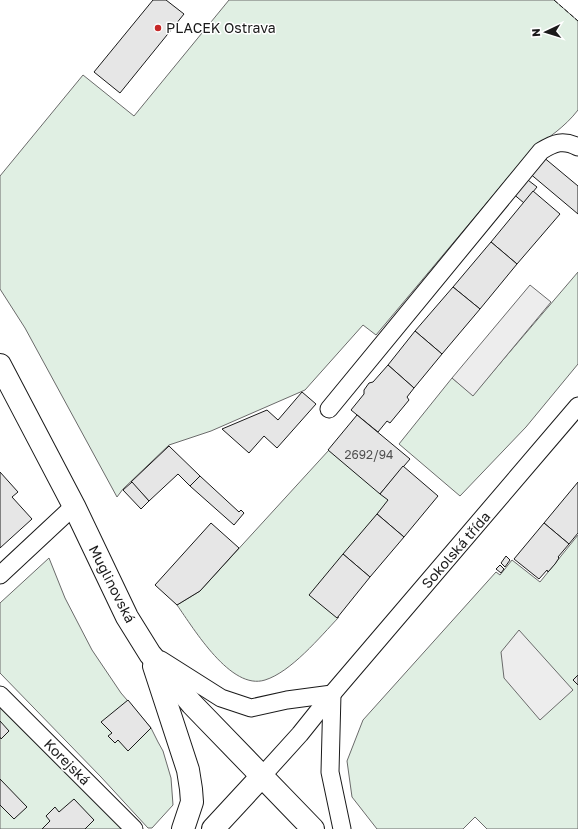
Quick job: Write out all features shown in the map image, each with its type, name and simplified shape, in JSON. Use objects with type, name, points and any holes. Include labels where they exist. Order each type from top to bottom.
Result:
[{"type":"main road","name":"Muglinovská","points":[[0,364],[74,506],[128,616],[150,654],[192,704],[313,829]]},
{"type":"main road","points":[[150,654],[188,770],[192,802],[183,829]]},
{"type":"main road","name":"Sokolská třída","points":[[213,829],[262,776]]},
{"type":"street","points":[[329,409],[541,151],[552,144],[569,142],[578,147]]},
{"type":"street","name":"Sokolská třída","points":[[262,776],[300,734],[332,694],[578,406]]},
{"type":"street","points":[[0,575],[74,506]]},
{"type":"street","points":[[150,654],[221,698],[251,708],[288,700],[332,694],[330,772],[342,829]]},
{"type":"street","name":"Korejská","points":[[0,695],[134,829]]},
{"type":"green space","points":[[229,0],[554,0],[578,21],[578,110],[562,127],[531,150],[376,335],[363,325],[305,390],[211,431],[169,445],[123,489],[117,497],[25,328],[0,289],[0,176],[83,75],[134,116]]},
{"type":"green space","points":[[578,272],[578,364],[526,427],[460,496],[399,444],[452,378],[473,395]]},
{"type":"green space","points":[[329,450],[389,500],[312,595],[339,617],[305,653],[285,670],[265,680],[252,681],[239,676],[215,656],[203,642],[177,605],[200,591]]},
{"type":"green space","points":[[578,535],[578,829],[487,829],[475,817],[463,829],[377,829],[352,797],[347,761],[363,720],[496,572],[500,575],[512,560],[540,582]]},
{"type":"green space","points":[[49,558],[65,598],[92,650],[121,693],[151,728],[163,751],[171,778],[173,805],[152,828],[148,828],[101,777],[0,673],[0,603]]},
{"type":"green space","points":[[0,701],[127,829],[0,829]]},
{"type":"shaded area","points":[[530,285],[551,302],[473,396],[452,378]]},
{"type":"shaded area","points":[[519,630],[573,690],[540,720],[504,678],[501,652]]},
{"type":"building","points":[[153,0],[166,0],[184,14],[120,93],[94,72]]},
{"type":"building","points":[[542,156],[578,186],[578,214],[528,172]]},
{"type":"building","points":[[524,177],[537,187],[524,203],[511,192]]},
{"type":"building","points":[[533,191],[560,214],[517,264],[491,242]]},
{"type":"building","points":[[491,242],[517,264],[480,309],[453,287]]},
{"type":"building","points":[[453,287],[480,309],[442,354],[415,331]]},
{"type":"building","points":[[415,331],[442,354],[414,388],[388,365]]},
{"type":"building","points":[[388,365],[414,388],[407,397],[409,400],[390,423],[387,421],[378,432],[351,410],[364,394],[364,390],[369,383],[373,382]]},
{"type":"building","points":[[302,392],[316,404],[277,448],[264,436],[249,453],[222,429],[267,410],[278,420]]},
{"type":"building","points":[[357,415],[410,459],[380,494],[328,450]]},
{"type":"building","points":[[169,446],[200,476],[190,486],[178,474],[149,501],[131,482]]},
{"type":"building","points":[[403,466],[438,496],[404,537],[377,514],[388,500],[380,494]]},
{"type":"building","points":[[0,472],[18,492],[12,497],[32,519],[0,548]]},
{"type":"building","points":[[200,476],[239,512],[241,510],[244,513],[234,525],[190,486]]},
{"type":"building","points":[[132,482],[149,501],[141,509],[123,490]]},
{"type":"building","points":[[578,482],[578,533],[569,544],[544,523]]},
{"type":"building","points":[[377,514],[404,537],[370,577],[343,554]]},
{"type":"building","points":[[211,523],[239,548],[200,591],[177,605],[155,585]]},
{"type":"building","points":[[544,523],[569,544],[558,557],[559,558],[555,564],[539,579],[514,559]]},
{"type":"building","points":[[343,554],[370,577],[337,618],[309,595]]},
{"type":"building","points":[[506,556],[510,560],[505,567],[501,563]]},
{"type":"building","points":[[500,565],[504,569],[501,573],[496,569]]},
{"type":"building","points":[[578,675],[578,685],[573,680]]},
{"type":"building","points":[[128,700],[151,728],[128,751],[118,740],[115,743],[108,736],[112,733],[101,722]]},
{"type":"building","points":[[0,721],[9,731],[1,739],[0,737]]},
{"type":"building","points":[[0,779],[27,807],[14,819],[0,805]]},
{"type":"building","points":[[74,799],[94,820],[85,829],[42,829],[50,821],[46,816],[55,807],[59,812]]},
{"type":"fence","points":[[554,0],[578,21]]},
{"type":"place","name":"PLACEK Ostrava","points":[[158,28]]}]
